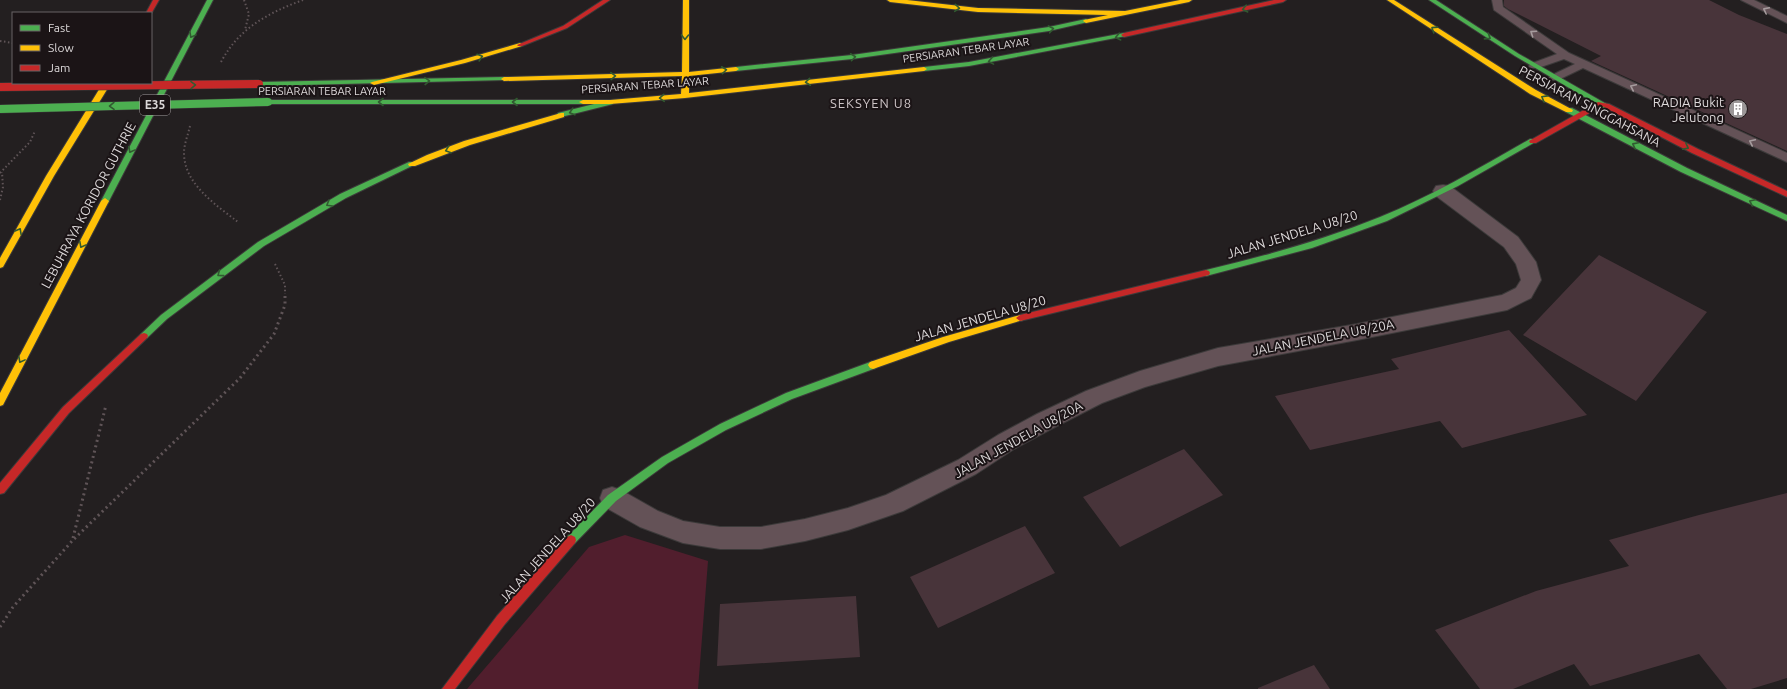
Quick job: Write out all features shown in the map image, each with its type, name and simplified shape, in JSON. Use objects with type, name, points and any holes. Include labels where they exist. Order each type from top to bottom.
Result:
[{"type":"main road","points":[[150,12],[156,0]]},
{"type":"main road","name":"LEBUHRAYA KORIDOR GUTHRIE","points":[[0,402],[210,0]]},
{"type":"main road","points":[[374,83],[475,59],[551,34],[586,15],[607,0]]},
{"type":"main road","points":[[685,96],[686,0]]},
{"type":"main road","points":[[890,0],[911,4],[986,11],[1125,13]]},
{"type":"main road","name":"PERSIARAN TEBAR LAYAR","points":[[0,87],[374,83],[685,74],[852,57],[1049,29],[1189,0]]},
{"type":"main road","name":"PERSIARAN TEBAR LAYAR","points":[[0,109],[268,102],[610,102],[685,96],[969,64],[1094,42],[1283,0]]},
{"type":"main road","name":"PERSIARAN SINGGAHSANA","points":[[1390,0],[1493,67],[1578,117],[1684,170],[1787,218]]},
{"type":"main road","name":"PERSIARAN SINGGAHSANA","points":[[1432,0],[1554,78],[1602,104],[1739,173],[1787,194]]},
{"type":"main road","points":[[0,265],[50,176],[106,84]]},
{"type":"main road","points":[[0,490],[66,410],[164,316],[261,244],[343,196],[433,155],[500,132],[610,102]]},
{"type":"main road","name":"JALAN JENDELA U8/20","points":[[448,689],[501,620],[540,574],[579,531],[612,498],[665,460],[723,427],[789,396],[853,372],[991,326],[1233,267],[1305,247],[1407,209],[1443,191],[1602,104]]},
{"type":"main road","points":[[20,210],[50,176]]},
{"type":"street","name":"JALAN JENDELA U8/20A","points":[[612,498],[649,519],[683,532],[720,538],[761,538],[805,530],[848,519],[894,503],[967,467],[1006,442],[1045,421],[1094,397],[1140,380],[1218,357],[1356,332],[1507,302],[1524,293],[1531,280],[1526,262],[1511,242],[1443,191]]},
{"type":"lane","points":[[1497,0],[1498,8],[1565,55],[1787,158]]},
{"type":"lane","points":[[1746,0],[1787,20]]},
{"type":"lane","points":[[1534,66],[1565,55]]},
{"type":"lane","points":[[1554,78],[1583,64]]},
{"type":"path","points":[[244,0],[249,14],[244,31]]},
{"type":"path","points":[[0,41],[12,43]]},
{"type":"path","points":[[0,200],[3,187],[2,172]]},
{"type":"path","points":[[0,627],[13,607],[73,540],[240,378],[274,334],[285,305],[285,285],[275,264]]},
{"type":"path","points":[[73,540],[108,400]]},
{"type":"shaded area","points":[[625,535],[708,561],[698,689],[467,689],[589,547]]},
{"type":"building","name":"RADIA Bukit Jelutong","points":[[1504,0],[1709,0],[1739,15],[1787,34],[1787,151],[1591,61],[1601,56],[1508,9],[1504,6]]},
{"type":"building","points":[[1599,255],[1707,312],[1636,401],[1523,335]]},
{"type":"building","points":[[1509,330],[1587,415],[1462,448],[1440,421],[1310,450],[1275,396],[1399,369],[1391,359]]},
{"type":"building","points":[[1184,449],[1223,495],[1120,547],[1083,497]]},
{"type":"building","points":[[1787,493],[1787,678],[1751,689],[1727,689],[1699,654],[1590,686],[1574,664],[1513,689],[1480,689],[1435,630],[1536,591],[1629,566],[1609,540]]},
{"type":"building","points":[[1025,526],[1055,573],[938,628],[910,577]]},
{"type":"building","points":[[856,596],[860,657],[717,666],[720,604]]},
{"type":"building","points":[[1314,665],[1330,689],[1258,689],[1258,688]]},
{"type":"traffic: fast","points":[[105,201],[210,0]]},
{"type":"traffic: fast","points":[[1432,0],[1517,55],[1606,106]]},
{"type":"traffic: fast","points":[[736,69],[852,57],[1049,29],[1086,21]]},
{"type":"traffic: fast","points":[[924,69],[969,64],[1124,35]]},
{"type":"traffic: fast","points":[[259,84],[504,79]]},
{"type":"traffic: fast","points":[[268,102],[583,102]]},
{"type":"traffic: fast","points":[[0,109],[268,102]]},
{"type":"traffic: fast","points":[[561,115],[610,102]]},
{"type":"traffic: fast","points":[[1569,110],[1684,170],[1787,218]]},
{"type":"traffic: fast","points":[[1206,273],[1309,246],[1384,219],[1471,176],[1533,141]]},
{"type":"traffic: fast","points":[[144,336],[164,317],[261,244],[343,196],[412,164]]},
{"type":"traffic: fast","points":[[571,540],[612,498],[665,460],[723,427],[789,396],[873,365]]},
{"type":"traffic: slow","points":[[685,96],[686,0]]},
{"type":"traffic: slow","points":[[890,0],[978,10],[1125,13]]},
{"type":"traffic: slow","points":[[1086,21],[1189,0]]},
{"type":"traffic: slow","points":[[1390,0],[1533,92],[1569,110]]},
{"type":"traffic: slow","points":[[374,83],[463,62],[520,45]]},
{"type":"traffic: slow","points":[[504,79],[685,74],[736,69]]},
{"type":"traffic: slow","points":[[583,102],[610,102],[685,96],[924,69]]},
{"type":"traffic: slow","points":[[0,265],[50,176],[106,84]]},
{"type":"traffic: slow","points":[[412,164],[467,143],[561,115]]},
{"type":"traffic: slow","points":[[0,402],[105,201]]},
{"type":"traffic: slow","points":[[873,365],[946,339],[1020,318]]},
{"type":"traffic: jam","points":[[150,12],[156,0]]},
{"type":"traffic: jam","points":[[520,45],[565,27],[607,0]]},
{"type":"traffic: jam","points":[[1124,35],[1283,0]]},
{"type":"traffic: jam","points":[[0,87],[259,84]]},
{"type":"traffic: jam","points":[[1533,141],[1601,104]]},
{"type":"traffic: jam","points":[[1606,106],[1695,151],[1787,194]]},
{"type":"traffic: jam","points":[[1020,318],[1206,273]]},
{"type":"traffic: jam","points":[[0,490],[66,410],[144,336]]},
{"type":"traffic: jam","points":[[448,689],[501,620],[571,540]]},
{"type":"place","name":"RADIA Bukit Jelutong","points":[[1738,109]]},
{"type":"district","name":"SEKSYEN U8","points":[[871,103]]}]
